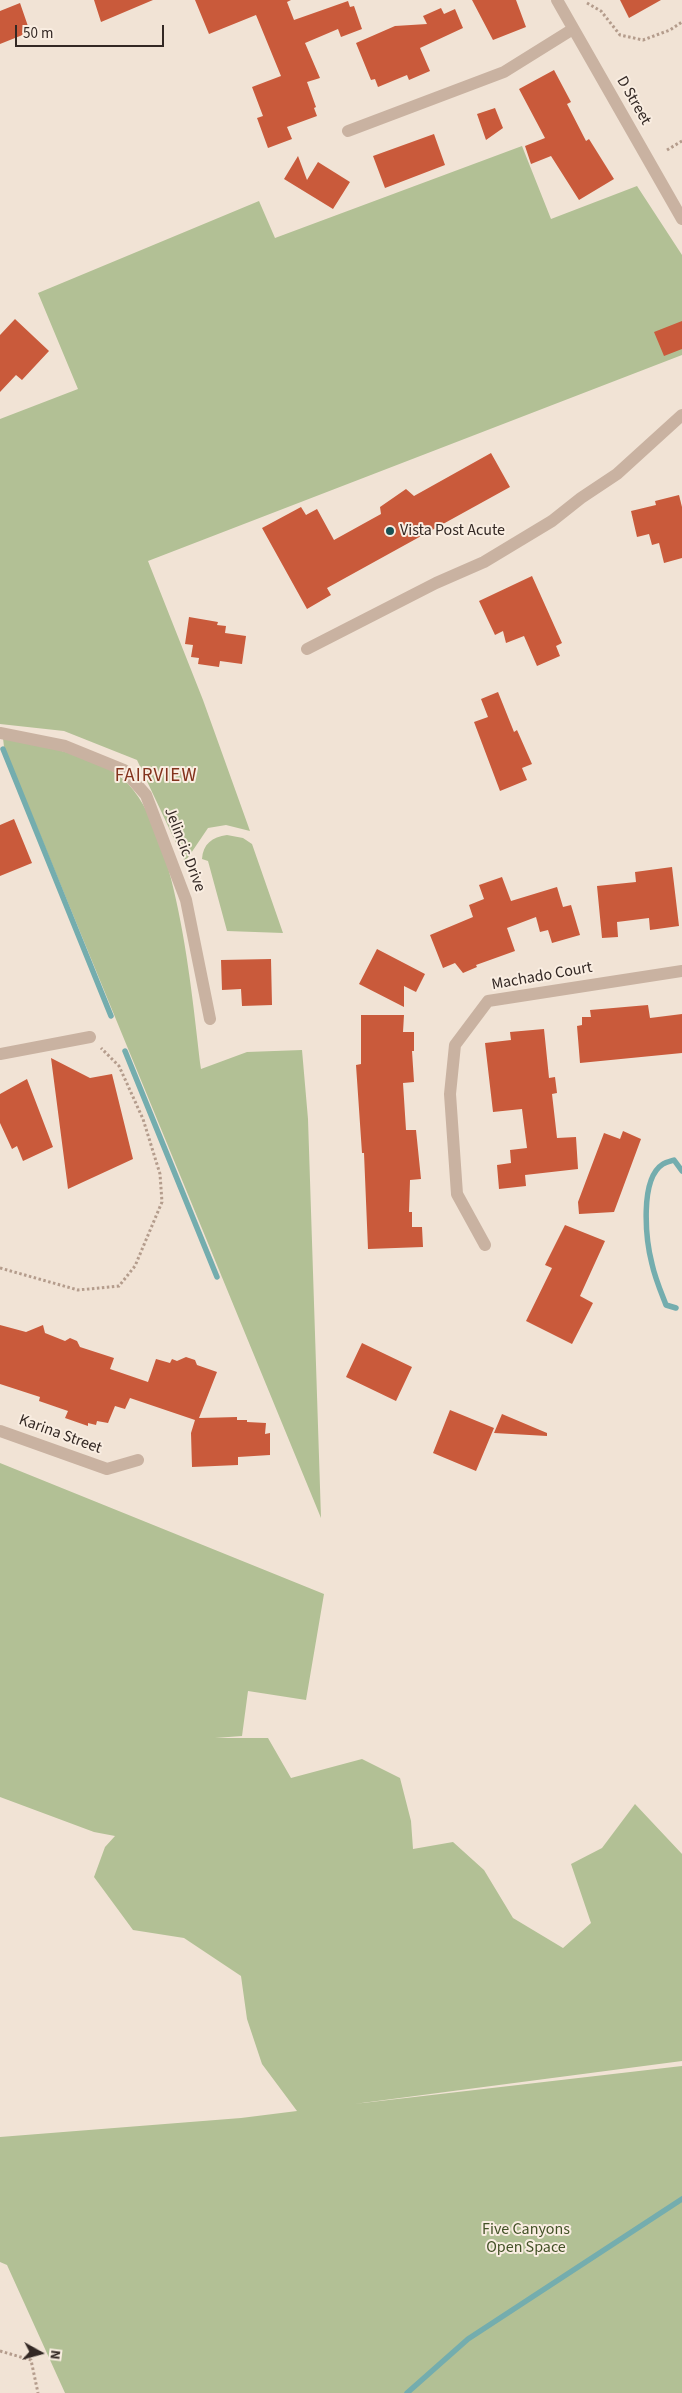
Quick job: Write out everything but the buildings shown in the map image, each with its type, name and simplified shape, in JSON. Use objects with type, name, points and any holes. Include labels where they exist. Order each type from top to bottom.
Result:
[{"type":"street","name":"D Street","points":[[557,0],[682,219]]},
{"type":"street","points":[[348,131],[504,72],[574,29]]},
{"type":"street","points":[[306,649],[436,583],[484,562],[552,521],[581,498],[617,474],[682,415]]},
{"type":"street","name":"Jelincic Drive","points":[[0,733],[65,746],[124,770],[146,795],[186,900],[210,1019]]},
{"type":"street","name":"Machado Court","points":[[486,1246],[457,1194],[450,1094],[455,1045],[488,1001],[682,971]]},
{"type":"street","points":[[0,1054],[90,1037]]},
{"type":"street","name":"Karina Street","points":[[0,1431],[107,1469],[138,1460]]},
{"type":"path","points":[[587,3],[601,11],[620,35],[643,40],[670,30],[682,22]]},
{"type":"path","points":[[667,150],[682,141]]},
{"type":"path","points":[[0,1268],[78,1290],[119,1286],[135,1266],[162,1202],[160,1174],[143,1119],[119,1066],[90,1037]]},
{"type":"path","points":[[0,2351],[31,2360],[38,2393]]},
{"type":"green space","points":[[522,146],[551,219],[637,186],[682,255],[682,355],[148,561],[203,700],[250,831],[226,825],[208,828],[185,862],[137,760],[64,731],[0,724],[0,419],[78,389],[38,293],[259,201],[275,238]]},
{"type":"green space","points":[[3,738],[63,751],[106,767],[118,775],[138,797],[155,829],[168,868],[179,911],[193,999],[201,1069],[247,1052],[302,1050],[308,1119],[321,1518],[4,747]]},
{"type":"green space","points":[[227,835],[243,838],[252,844],[283,933],[227,931],[208,861],[202,859],[204,849],[209,842],[217,837]]},
{"type":"green space","name":"Five Canyons Open Space","points":[[0,1463],[324,1594],[306,1700],[248,1691],[242,1736],[215,1738],[268,1738],[291,1778],[362,1759],[400,1778],[411,1821],[413,1849],[453,1842],[484,1870],[513,1918],[563,1948],[591,1923],[571,1864],[602,1848],[635,1804],[682,1854],[682,2061],[354,2104],[682,2066],[682,2393],[65,2393],[7,2265],[0,2262],[0,2137],[241,2118],[297,2111],[262,2064],[247,2019],[241,1976],[184,1938],[133,1930],[94,1877],[105,1847],[115,1836],[94,1832],[0,1797]]},
{"type":"waterway","points":[[3,749],[111,1016]]},
{"type":"waterway","points":[[125,1051],[217,1277]]},
{"type":"waterway","points":[[676,1308],[666,1305],[655,1274],[648,1241],[646,1211],[647,1196],[655,1172],[663,1164],[674,1160],[682,1171]]},
{"type":"waterway","points":[[407,2393],[468,2339],[682,2199]]},
{"type":"place","name":"Vista Post Acute","points":[[390,531]]},
{"type":"district","name":"FAIRVIEW","points":[[156,777]]}]
